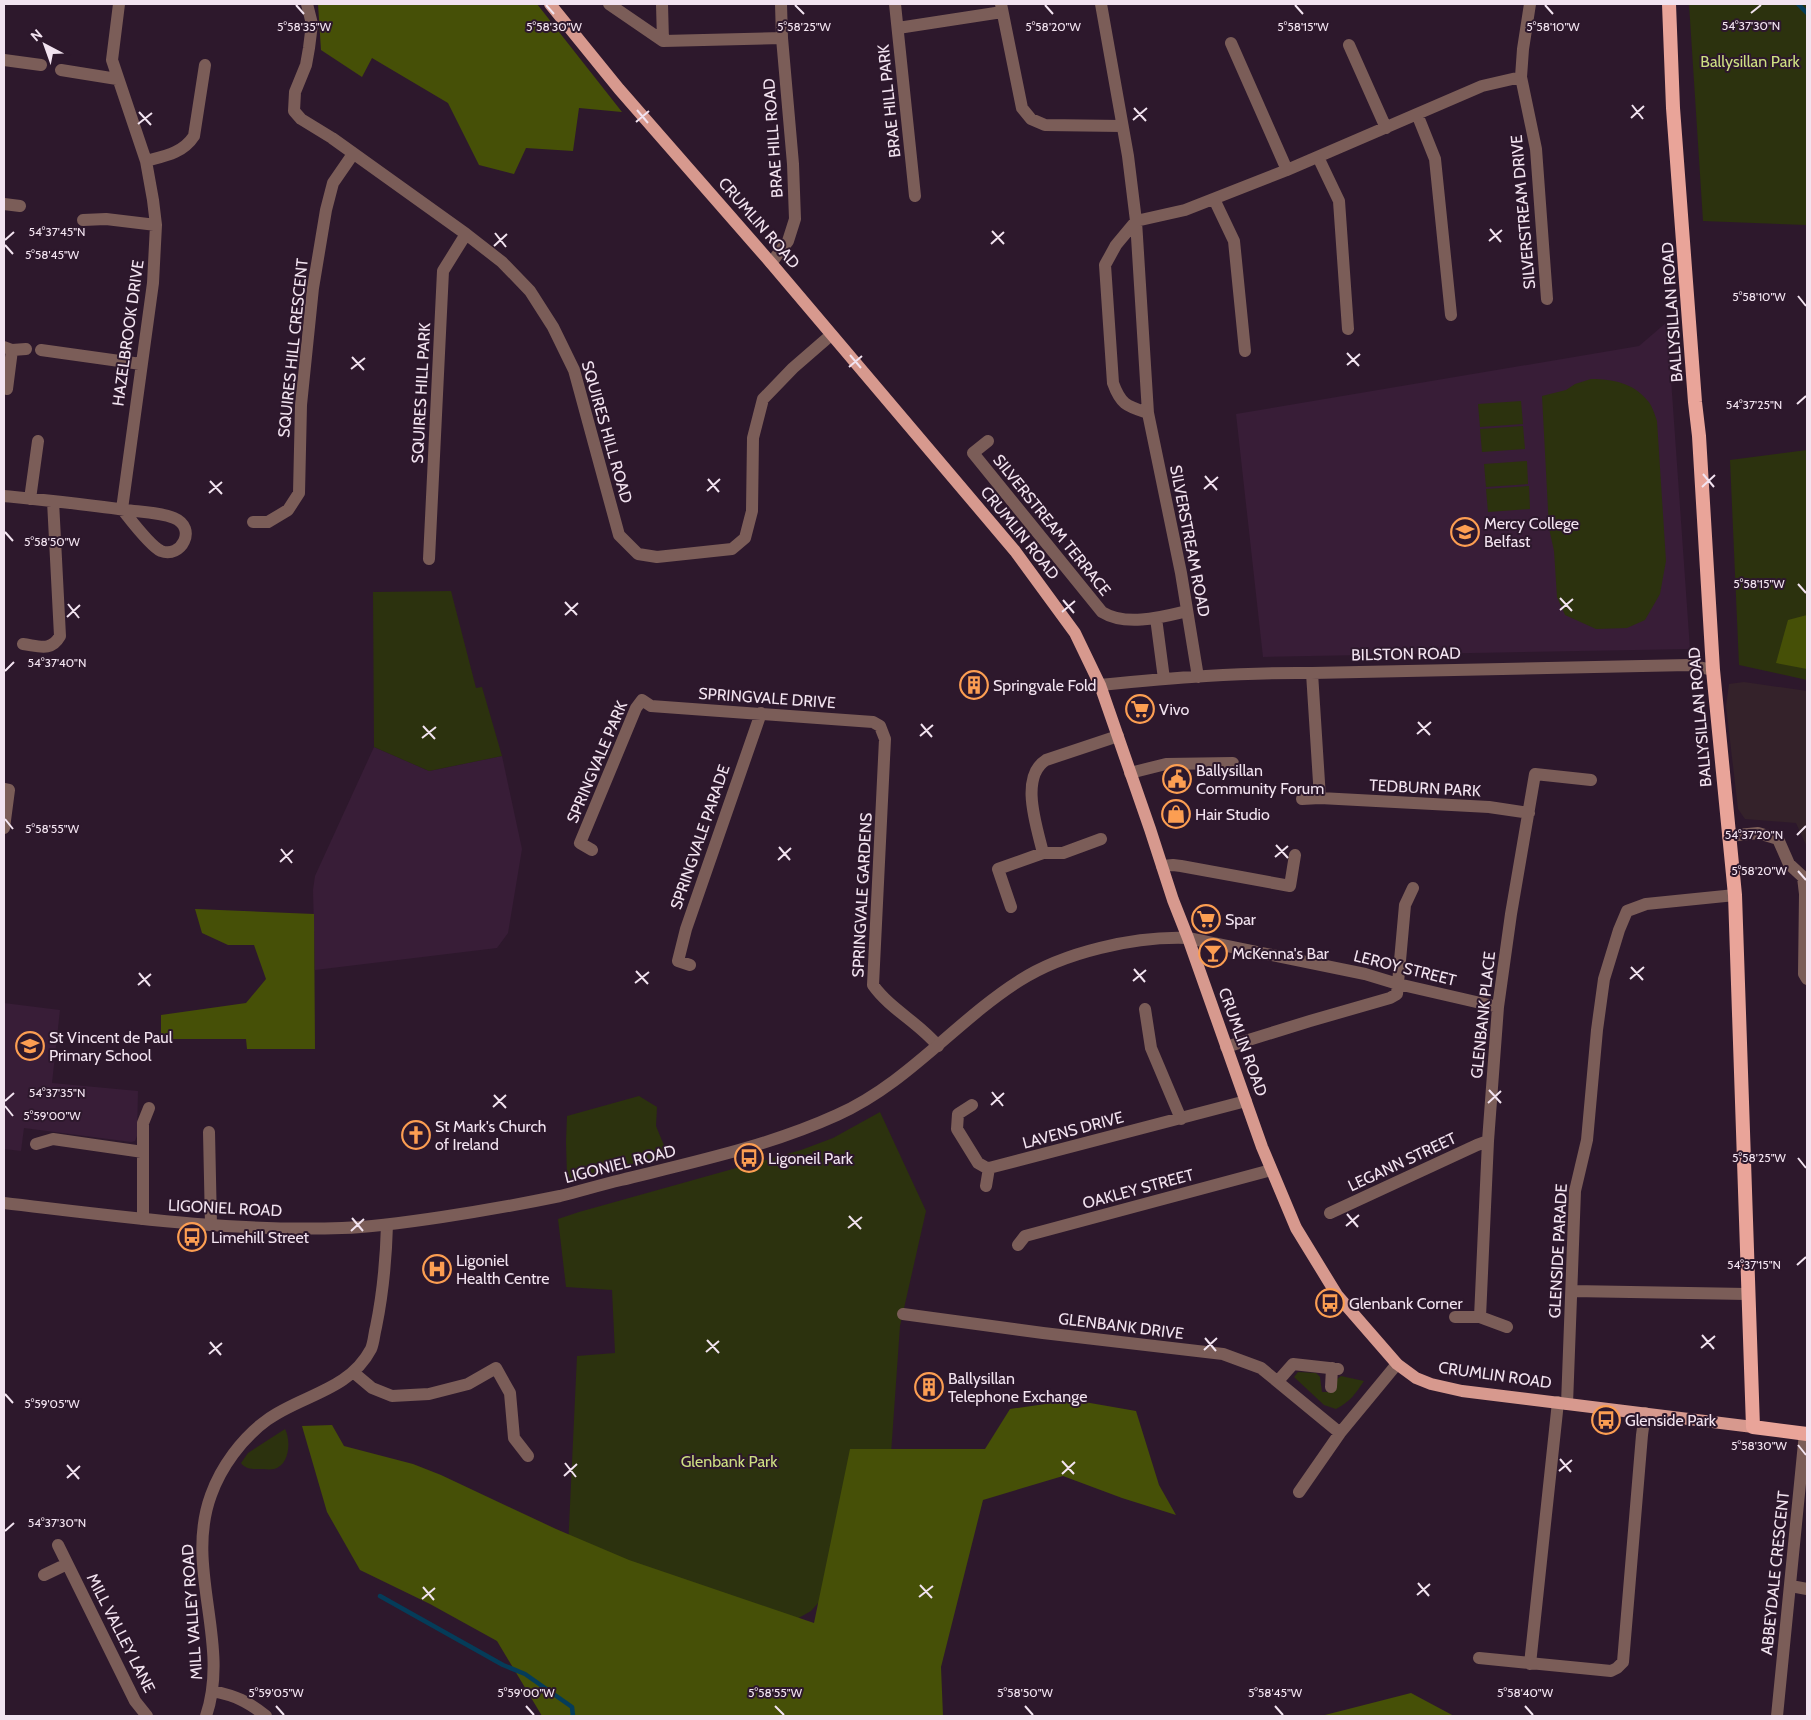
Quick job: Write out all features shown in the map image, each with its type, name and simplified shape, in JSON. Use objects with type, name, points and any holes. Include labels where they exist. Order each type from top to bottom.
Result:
[{"type":"highway","name":"BALLYSILLAN ROAD","points":[[1669,4],[1673,108],[1699,436],[1713,670],[1734,895],[1753,1427]]},
{"type":"highway","name":"CRUMLIN ROAD","points":[[1753,1427],[1806,1434]]},
{"type":"main road","name":"CRUMLIN ROAD","points":[[550,4],[619,88],[771,263],[1015,551],[1075,633],[1100,685],[1226,1048],[1271,1170],[1296,1228],[1328,1282],[1384,1352],[1416,1378],[1431,1384],[1462,1391],[1645,1412],[1753,1427]]},
{"type":"street","name":"HAZELBROOK DRIVE","points":[[119,4],[112,60],[146,161],[156,226],[153,284],[122,509]]},
{"type":"street","name":"SQUIRES HILL ROAD","points":[[307,4],[312,24],[306,64],[294,92],[294,111],[301,119],[332,138],[466,234],[502,262],[530,291],[552,327],[574,370],[619,535],[638,554],[657,557],[732,548],[745,538],[752,511],[753,438],[763,399],[792,368],[831,336]]},
{"type":"street","points":[[609,4],[663,41],[782,38]]},
{"type":"street","points":[[662,4],[663,41]]},
{"type":"street","name":"BRAE HILL ROAD","points":[[771,263],[788,241],[795,219],[793,164],[782,38],[781,4]]},
{"type":"street","name":"BRAE HILL PARK","points":[[895,4],[915,196]]},
{"type":"street","name":"SILVERSTREAM ROAD","points":[[1101,4],[1136,222],[1148,413],[1198,677]]},
{"type":"street","name":"SILVERSTREAM DRIVE","points":[[1530,4],[1521,77],[1536,148],[1547,299]]},
{"type":"street","points":[[898,28],[1001,8],[1022,108],[1030,119],[1045,125],[1122,126]]},
{"type":"street","points":[[1231,43],[1287,170]]},
{"type":"street","points":[[1349,45],[1386,128]]},
{"type":"street","points":[[4,60],[41,65]]},
{"type":"street","points":[[146,161],[180,151],[194,136],[205,65]]},
{"type":"street","points":[[61,70],[118,79]]},
{"type":"street","points":[[1148,413],[1128,407],[1118,395],[1113,383],[1105,265],[1116,245],[1136,222],[1185,210],[1287,170],[1482,86],[1521,77]]},
{"type":"street","points":[[1417,114],[1435,159],[1451,315]]},
{"type":"street","name":"SQUIRES HILL CRESCENT","points":[[252,522],[268,522],[288,510],[299,494],[301,405],[315,279],[326,210],[333,183],[353,154]]},
{"type":"street","points":[[1318,157],[1339,202],[1348,329]]},
{"type":"street","points":[[1214,199],[1234,241],[1245,351]]},
{"type":"street","points":[[4,204],[20,206]]},
{"type":"street","points":[[83,220],[106,219],[156,226]]},
{"type":"street","name":"SQUIRES HILL PARK","points":[[429,559],[443,271],[466,234]]},
{"type":"street","points":[[7,389],[8,349],[26,349]]},
{"type":"street","points":[[41,350],[141,364]]},
{"type":"street","points":[[30,499],[38,441]]},
{"type":"street","name":"SILVERSTREAM TERRACE","points":[[988,441],[973,453],[1102,612],[1109,617],[1148,620],[1187,611]]},
{"type":"street","points":[[4,496],[122,509],[166,515],[183,524],[186,530],[186,538],[176,550],[160,551],[122,509]]},
{"type":"street","points":[[23,644],[49,646],[56,643],[60,636],[53,501]]},
{"type":"street","points":[[1156,618],[1164,679]]},
{"type":"street","name":"BILSTON ROAD","points":[[1100,685],[1164,679],[1277,673],[1689,665],[1713,670]]},
{"type":"street","points":[[1312,673],[1320,798]]},
{"type":"street","name":"SPRINGVALE PARK","points":[[592,850],[580,843],[636,708],[642,700],[651,706],[659,706]]},
{"type":"street","name":"SPRINGVALE DRIVE","points":[[659,706],[873,722]]},
{"type":"street","name":"SPRINGVALE PARADE","points":[[690,964],[678,961],[686,929],[760,713]]},
{"type":"street","name":"SPRINGVALE GARDENS","points":[[873,722],[880,726],[885,740],[873,985],[883,997],[938,1046]]},
{"type":"street","points":[[1043,853],[1032,806],[1033,776],[1039,764],[1118,736]]},
{"type":"street","points":[[1130,773],[1166,764],[1233,764]]},
{"type":"street","name":"GLENBANK PLACE","points":[[1480,1317],[1488,1141],[1498,1007],[1511,914],[1535,774],[1591,780]]},
{"type":"street","points":[[4,828],[6,790]]},
{"type":"street","name":"TEDBURN PARK","points":[[1302,799],[1320,798],[1489,808],[1529,813]]},
{"type":"street","points":[[1728,836],[1758,833],[1778,839],[1789,864],[1803,876],[1805,894],[1804,974],[1807,979]]},
{"type":"street","points":[[1011,907],[998,869],[1043,853],[1063,853],[1101,839]]},
{"type":"street","points":[[1162,866],[1181,866],[1290,886],[1295,855]]},
{"type":"street","points":[[1226,1048],[1310,1020],[1390,998],[1397,994],[1405,905],[1413,888]]},
{"type":"street","name":"GLENSIDE PARADE","points":[[1562,1403],[1572,1291],[1576,1191],[1588,1140],[1599,1011],[1604,979],[1619,930],[1628,911],[1646,904],[1734,895]]},
{"type":"street","name":"LIGONIEL ROAD","points":[[4,1203],[143,1220],[211,1225],[343,1228],[387,1225],[490,1210],[561,1196],[698,1161],[805,1129],[842,1113],[874,1094],[938,1046],[1020,980],[1072,957],[1109,946],[1158,938],[1188,938]]},
{"type":"street","name":"LEROY STREET","points":[[1188,938],[1365,974],[1398,984],[1498,1007]]},
{"type":"street","points":[[1145,1009],[1151,1048],[1181,1118]]},
{"type":"street","name":"LAVENS DRIVE","points":[[990,1168],[1246,1101]]},
{"type":"street","points":[[972,1105],[958,1114],[957,1129],[978,1163],[984,1168],[990,1168],[986,1186]]},
{"type":"street","points":[[143,1220],[143,1123],[149,1108]]},
{"type":"street","points":[[209,1132],[211,1225]]},
{"type":"street","points":[[36,1144],[53,1140],[143,1152]]},
{"type":"street","name":"LEGANN STREET","points":[[1330,1213],[1488,1141]]},
{"type":"street","name":"OAKLEY STREET","points":[[1018,1245],[1025,1236],[1271,1170]]},
{"type":"street","name":"MILL VALLEY ROAD","points":[[206,1716],[213,1691],[215,1671],[202,1555],[203,1525],[210,1496],[222,1470],[241,1443],[266,1420],[344,1380],[359,1366],[372,1347],[386,1261],[387,1225]]},
{"type":"street","points":[[1572,1291],[1747,1294]]},
{"type":"street","name":"GLENBANK DRIVE","points":[[903,1314],[1223,1354],[1262,1368],[1340,1433]]},
{"type":"street","points":[[1455,1317],[1480,1317],[1507,1327]]},
{"type":"street","points":[[1278,1381],[1293,1364],[1335,1368],[1331,1387]]},
{"type":"street","points":[[1299,1492],[1340,1433],[1397,1364]]},
{"type":"street","points":[[353,1372],[372,1388],[392,1396],[429,1394],[468,1384],[496,1368],[510,1393],[514,1438],[528,1456]]},
{"type":"street","points":[[1530,1664],[1562,1403]]},
{"type":"street","points":[[1479,1658],[1610,1671],[1617,1668],[1623,1662],[1645,1412]]},
{"type":"street","name":"ABBEYDALE CRESCENT","points":[[1777,1716],[1806,1434]]},
{"type":"street","name":"MILL VALLEY LANE","points":[[58,1545],[135,1701],[147,1716]]},
{"type":"street","name":"MILL VALLEY LANE","points":[[44,1576],[67,1564]]},
{"type":"street","points":[[1791,1586],[1807,1589]]},
{"type":"street","points":[[213,1691],[234,1696],[248,1702],[266,1716]]},
{"type":"shaded area","name":"Mercy College Belfast","points":[[1667,322],[1690,649],[1263,657],[1236,414],[1639,346]]},
{"type":"shaded area","points":[[1744,682],[1807,691],[1807,847],[1796,823],[1745,819],[1738,809],[1726,706],[1729,684]]},
{"type":"shaded area","points":[[374,747],[429,771],[502,756],[522,849],[508,933],[497,948],[315,970],[313,890],[315,876]]},
{"type":"shaded area","name":"St Vincent de Paul Primary School","points":[[4,1003],[60,1010],[52,1083],[138,1091],[137,1136],[135,1141],[24,1128],[21,1151],[4,1149]]},
{"type":"green space","points":[[318,4],[537,4],[622,112],[579,108],[573,151],[526,148],[514,174],[479,165],[448,103],[372,58],[362,77],[321,50]]},
{"type":"green space","name":"Ballysillan Park","points":[[1689,4],[1807,4],[1807,225],[1703,221]]},
{"type":"green space","points":[[1591,379],[1615,381],[1629,386],[1649,402],[1657,421],[1666,561],[1660,594],[1645,620],[1627,628],[1596,629],[1565,615],[1557,597],[1554,551],[1549,528],[1542,396],[1566,390],[1575,384]]},
{"type":"green space","points":[[1521,401],[1523,424],[1480,427],[1478,404]]},
{"type":"green space","points":[[1523,426],[1525,449],[1482,452],[1480,429]]},
{"type":"green space","points":[[1807,450],[1807,680],[1739,665],[1730,460]]},
{"type":"green space","points":[[1527,461],[1528,484],[1486,487],[1484,464]]},
{"type":"green space","points":[[1529,486],[1530,509],[1488,512],[1486,489]]},
{"type":"green space","points":[[451,591],[476,688],[482,687],[502,756],[429,771],[374,747],[373,592]]},
{"type":"green space","points":[[1807,615],[1807,669],[1776,663],[1788,620]]},
{"type":"green space","points":[[195,909],[314,914],[315,1049],[247,1049],[246,1039],[161,1039],[161,1015],[246,1003],[266,979],[254,945],[228,945],[202,933]]},
{"type":"green space","points":[[639,1096],[657,1107],[656,1126],[668,1155],[572,1179],[567,1176],[567,1116]]},
{"type":"green space","name":"Glenbank Park","points":[[880,1112],[926,1211],[900,1326],[889,1482],[857,1560],[811,1611],[763,1638],[567,1569],[577,1356],[615,1353],[612,1290],[566,1287],[558,1219],[801,1150],[833,1138]]},
{"type":"green space","points":[[1298,1372],[1316,1373],[1320,1377],[1322,1392],[1332,1392],[1336,1380],[1341,1376],[1364,1381],[1349,1400],[1336,1409],[1324,1405],[1294,1377]]},
{"type":"green space","points":[[1073,1400],[1136,1411],[1159,1485],[1176,1515],[1122,1498],[1063,1476],[983,1500],[941,1667],[943,1716],[542,1716],[497,1641],[430,1604],[360,1570],[327,1512],[302,1426],[332,1425],[344,1446],[413,1464],[629,1560],[814,1623],[850,1449],[985,1449],[1010,1409]]},
{"type":"green space","points":[[285,1429],[288,1439],[288,1452],[279,1467],[251,1469],[241,1463],[248,1453]]},
{"type":"green space","points":[[1411,1693],[1454,1716],[1321,1716]]},
{"type":"waterway","points":[[1798,4],[1807,13]]},
{"type":"waterway","points":[[380,1596],[503,1665],[525,1674],[572,1707],[573,1716]]},
{"type":"place","name":"Mercy College Belfast","points":[[1465,532]]},
{"type":"place","name":"Springvale Fold","points":[[974,685]]},
{"type":"place","name":"Vivo","points":[[1140,709]]},
{"type":"place","name":"Ballysillan Community Forum","points":[[1177,779]]},
{"type":"place","name":"Hair Studio","points":[[1176,814]]},
{"type":"place","name":"Spar","points":[[1206,919]]},
{"type":"place","name":"McKenna's Bar","points":[[1213,953]]},
{"type":"place","name":"St Vincent de Paul Primary School","points":[[30,1046]]},
{"type":"place","name":"St Mark's Church of Ireland","points":[[416,1135]]},
{"type":"place","name":"Ligoneil Park","points":[[749,1158]]},
{"type":"place","name":"Limehill Street","points":[[192,1237]]},
{"type":"place","name":"Ligoniel Health Centre","points":[[437,1269]]},
{"type":"place","name":"Glenbank Corner","points":[[1330,1303]]},
{"type":"place","name":"Ballysillan Telephone Exchange","points":[[929,1387]]},
{"type":"place","name":"Glenside Park","points":[[1606,1420]]}]
